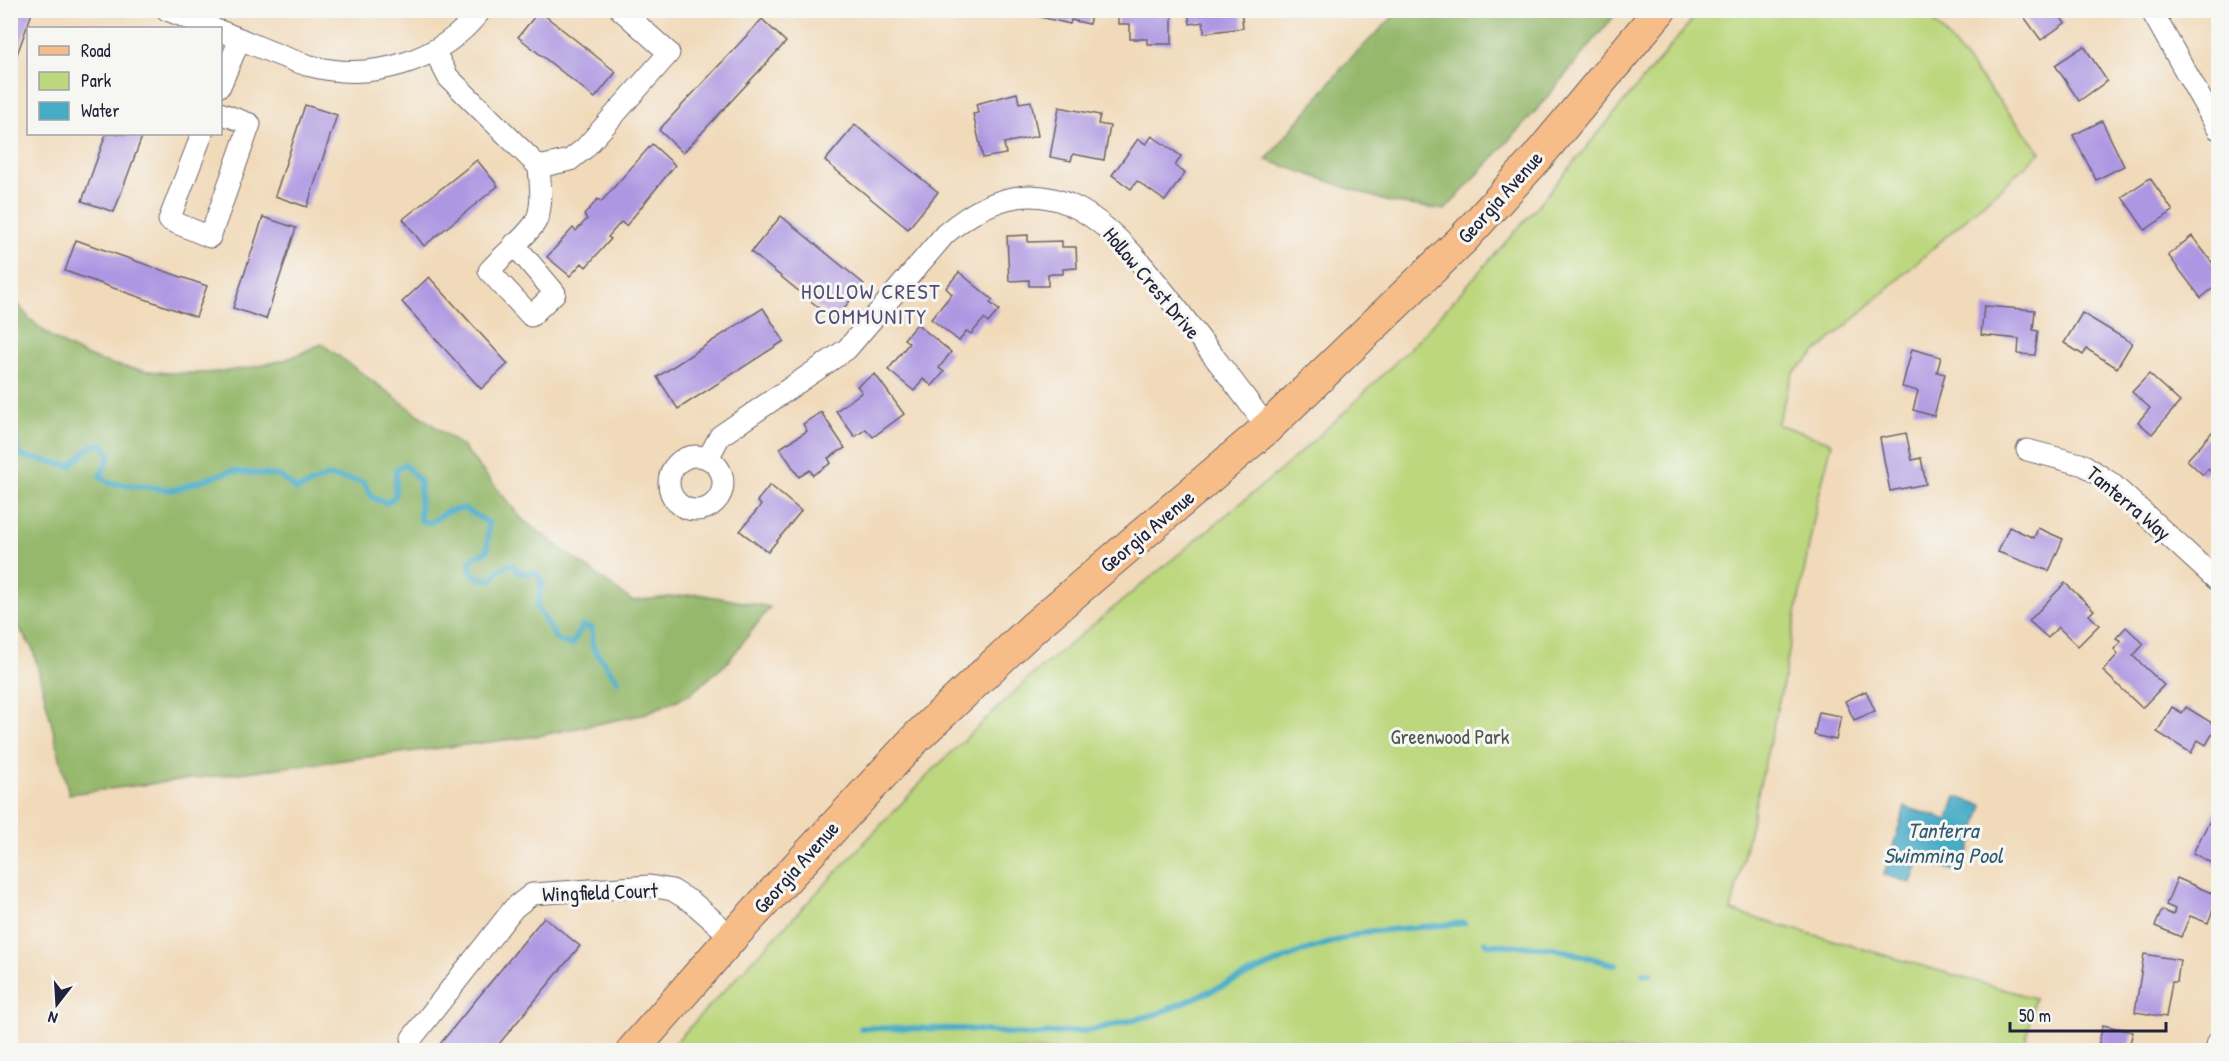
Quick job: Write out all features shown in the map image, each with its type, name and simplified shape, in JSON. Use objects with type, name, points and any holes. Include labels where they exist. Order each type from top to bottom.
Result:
[{"type":"main road","name":"Georgia Avenue","points":[[633,1050],[873,782],[958,698],[1073,594],[1267,428],[1493,208],[1660,10]]},
{"type":"street","points":[[167,10],[210,27]]},
{"type":"street","points":[[222,76],[230,35],[306,65],[334,70],[362,70],[407,64],[435,51],[468,27],[481,10]]},
{"type":"street","points":[[539,167],[570,160],[585,148],[669,53],[621,10]]},
{"type":"street","points":[[2151,10],[2218,129]]},
{"type":"street","points":[[435,51],[455,84],[539,167],[540,204],[535,222],[514,244]]},
{"type":"street","points":[[202,135],[169,220],[210,237],[250,124],[222,114]]},
{"type":"street","name":"Hollow Crest Drive","points":[[708,458],[720,436],[847,349],[945,234],[981,207],[1026,196],[1048,198],[1071,205],[1094,217],[1113,232],[1155,280],[1267,428]]},
{"type":"street","name":"Tanterra Way","points":[[2026,450],[2084,465],[2110,483],[2218,581]]},
{"type":"street","name":"Wingfield Court","points":[[412,1038],[514,908],[532,894],[650,886],[672,890],[692,902],[732,938]]},
{"type":"street","points":[[2216,1050],[2218,1042]]},
{"type":"green space","points":[[1399,11],[1618,11],[1534,113],[1445,210],[1389,202],[1266,160],[1347,62]]},
{"type":"green space","name":"Greenwood Park","points":[[1700,11],[1926,11],[2041,152],[1793,373],[1777,424],[1832,443],[1817,503],[1783,683],[1731,911],[2034,998],[2024,1050],[668,1050],[934,769],[1031,676],[1282,469],[1349,408],[1418,340],[1530,215]]},
{"type":"green space","points":[[11,291],[26,315],[55,339],[84,354],[115,365],[148,371],[215,372],[248,368],[285,360],[322,344],[463,447],[522,519],[632,601],[698,594],[770,607],[727,663],[689,695],[641,715],[537,736],[69,794],[33,649],[11,616]]},
{"type":"water","name":"Tanterra Swimming Pool","points":[[1956,797],[1983,805],[1962,873],[1919,860],[1911,883],[1884,875],[1905,807],[1948,820]]},
{"type":"building","points":[[10,10],[33,10],[11,71],[10,71]]},
{"type":"building","points":[[1037,10],[1092,10],[1089,24],[1071,20],[1070,24],[1036,16]]},
{"type":"building","points":[[1118,10],[1172,10],[1172,44],[1147,44],[1147,39],[1130,39],[1130,24],[1118,24]]},
{"type":"building","points":[[1188,10],[1241,10],[1243,28],[1204,33],[1203,22],[1190,24]]},
{"type":"building","points":[[2019,10],[2055,10],[2065,23],[2041,40]]},
{"type":"building","points":[[539,11],[616,72],[595,98],[518,37]]},
{"type":"building","points":[[762,19],[786,42],[683,153],[659,130]]},
{"type":"building","points":[[2084,46],[2107,81],[2079,101],[2055,65]]},
{"type":"building","points":[[1017,93],[1019,103],[1031,101],[1038,136],[1004,143],[1006,154],[983,158],[973,114],[978,113],[976,104]]},
{"type":"building","points":[[305,105],[337,115],[307,207],[275,196]]},
{"type":"building","points":[[1059,107],[1100,115],[1098,124],[1110,126],[1104,160],[1073,154],[1071,161],[1050,157]]},
{"type":"building","points":[[2102,121],[2124,166],[2096,180],[2073,135]]},
{"type":"building","points":[[855,125],[938,192],[908,229],[825,161]]},
{"type":"building","points":[[106,135],[143,135],[114,212],[82,201]]},
{"type":"building","points":[[1152,136],[1181,156],[1175,166],[1185,173],[1165,201],[1137,181],[1131,189],[1112,175],[1138,139],[1146,144]]},
{"type":"building","points":[[652,144],[675,165],[626,226],[621,222],[608,237],[611,239],[586,267],[582,263],[570,276],[547,257],[573,228],[576,231],[587,219],[584,215],[598,199],[601,202]]},
{"type":"building","points":[[477,160],[498,186],[424,246],[403,219]]},
{"type":"building","points":[[2150,178],[2173,211],[2145,230],[2122,197]]},
{"type":"building","points":[[781,216],[864,284],[834,320],[751,252]]},
{"type":"building","points":[[263,217],[296,228],[266,319],[233,308]]},
{"type":"building","points":[[1028,235],[1028,242],[1062,241],[1062,247],[1076,247],[1077,268],[1063,269],[1063,274],[1048,274],[1048,286],[1029,286],[1029,280],[1009,281],[1007,236]]},
{"type":"building","points":[[2192,236],[2218,270],[2218,284],[2201,298],[2168,255]]},
{"type":"building","points":[[76,240],[207,286],[196,317],[65,271]]},
{"type":"building","points":[[959,272],[993,300],[990,303],[999,310],[988,323],[984,319],[971,334],[967,331],[959,341],[931,319],[952,294],[946,288]]},
{"type":"building","points":[[429,277],[508,364],[481,389],[402,302]]},
{"type":"building","points":[[1984,306],[2035,310],[2033,330],[2038,331],[2035,355],[2018,354],[2019,339],[1981,335]]},
{"type":"building","points":[[763,308],[784,341],[678,409],[657,377]]},
{"type":"building","points":[[2082,313],[2132,343],[2117,368],[2087,349],[2083,355],[2064,343]]},
{"type":"building","points":[[917,324],[951,352],[939,368],[944,372],[932,386],[923,379],[914,391],[888,370],[909,343],[904,339]]},
{"type":"building","points":[[1912,349],[1941,357],[1937,372],[1945,374],[1934,416],[1913,410],[1918,391],[1902,387]]},
{"type":"building","points":[[875,374],[904,414],[873,437],[866,429],[855,437],[836,411],[862,392],[857,386]]},
{"type":"building","points":[[2149,374],[2180,402],[2152,434],[2138,422],[2150,408],[2132,392]]},
{"type":"building","points":[[821,412],[845,448],[828,458],[831,463],[813,475],[810,470],[799,477],[780,448],[807,431],[803,424]]},
{"type":"building","points":[[2212,432],[2218,438],[2218,479],[2208,469],[2203,475],[2187,460]]},
{"type":"building","points":[[1906,433],[1912,460],[1921,458],[1926,484],[1890,491],[1880,438]]},
{"type":"building","points":[[770,485],[801,511],[768,552],[740,531],[761,505],[757,501]]},
{"type":"building","points":[[2009,527],[2034,538],[2038,528],[2063,539],[2049,571],[1998,552]]},
{"type":"building","points":[[2065,583],[2094,610],[2089,615],[2099,625],[2078,646],[2058,627],[2048,638],[2029,621]]},
{"type":"building","points":[[2126,627],[2144,644],[2133,656],[2164,685],[2142,708],[2103,671],[2118,654],[2114,649],[2121,641],[2116,638]]},
{"type":"building","points":[[1866,691],[1875,711],[1854,720],[1845,701]]},
{"type":"building","points":[[2172,707],[2182,713],[2186,707],[2217,726],[2206,745],[2198,740],[2191,753],[2157,732]]},
{"type":"building","points":[[1819,712],[1841,716],[1836,740],[1814,735]]},
{"type":"building","points":[[2218,805],[2218,867],[2193,853]]},
{"type":"building","points":[[2177,878],[2218,896],[2208,923],[2190,916],[2181,937],[2155,926],[2162,910],[2173,915],[2175,909],[2166,905]]},
{"type":"building","points":[[544,917],[580,946],[494,1050],[435,1050]]},
{"type":"building","points":[[2144,954],[2180,960],[2177,982],[2172,982],[2166,1017],[2135,1012]]},
{"type":"building","points":[[2103,1025],[2133,1032],[2128,1050],[2097,1050]]},
{"type":"waterway","points":[[10,419],[13,421],[18,455],[70,466],[93,445],[103,444],[110,455],[100,476],[109,483],[173,490],[231,471],[280,476],[297,490],[328,476],[363,482],[373,498],[387,503],[395,496],[396,469],[405,465],[420,481],[420,520],[430,523],[446,512],[463,508],[489,523],[487,551],[471,559],[470,571],[479,578],[492,580],[500,569],[512,564],[520,573],[536,573],[542,583],[537,607],[557,640],[572,645],[582,626],[592,628],[593,648],[618,681]]},
{"type":"waterway","points":[[861,1028],[965,1029],[1027,1035],[1092,1030],[1157,1014],[1303,951],[1365,932],[1464,923]]},
{"type":"waterway","points":[[1485,942],[1487,944],[1554,948],[1616,965]]},
{"type":"waterway","points":[[1643,973],[1651,974]]},
{"type":"district","name":"HOLLOW CREST COMMUNITY","points":[[871,304]]}]
